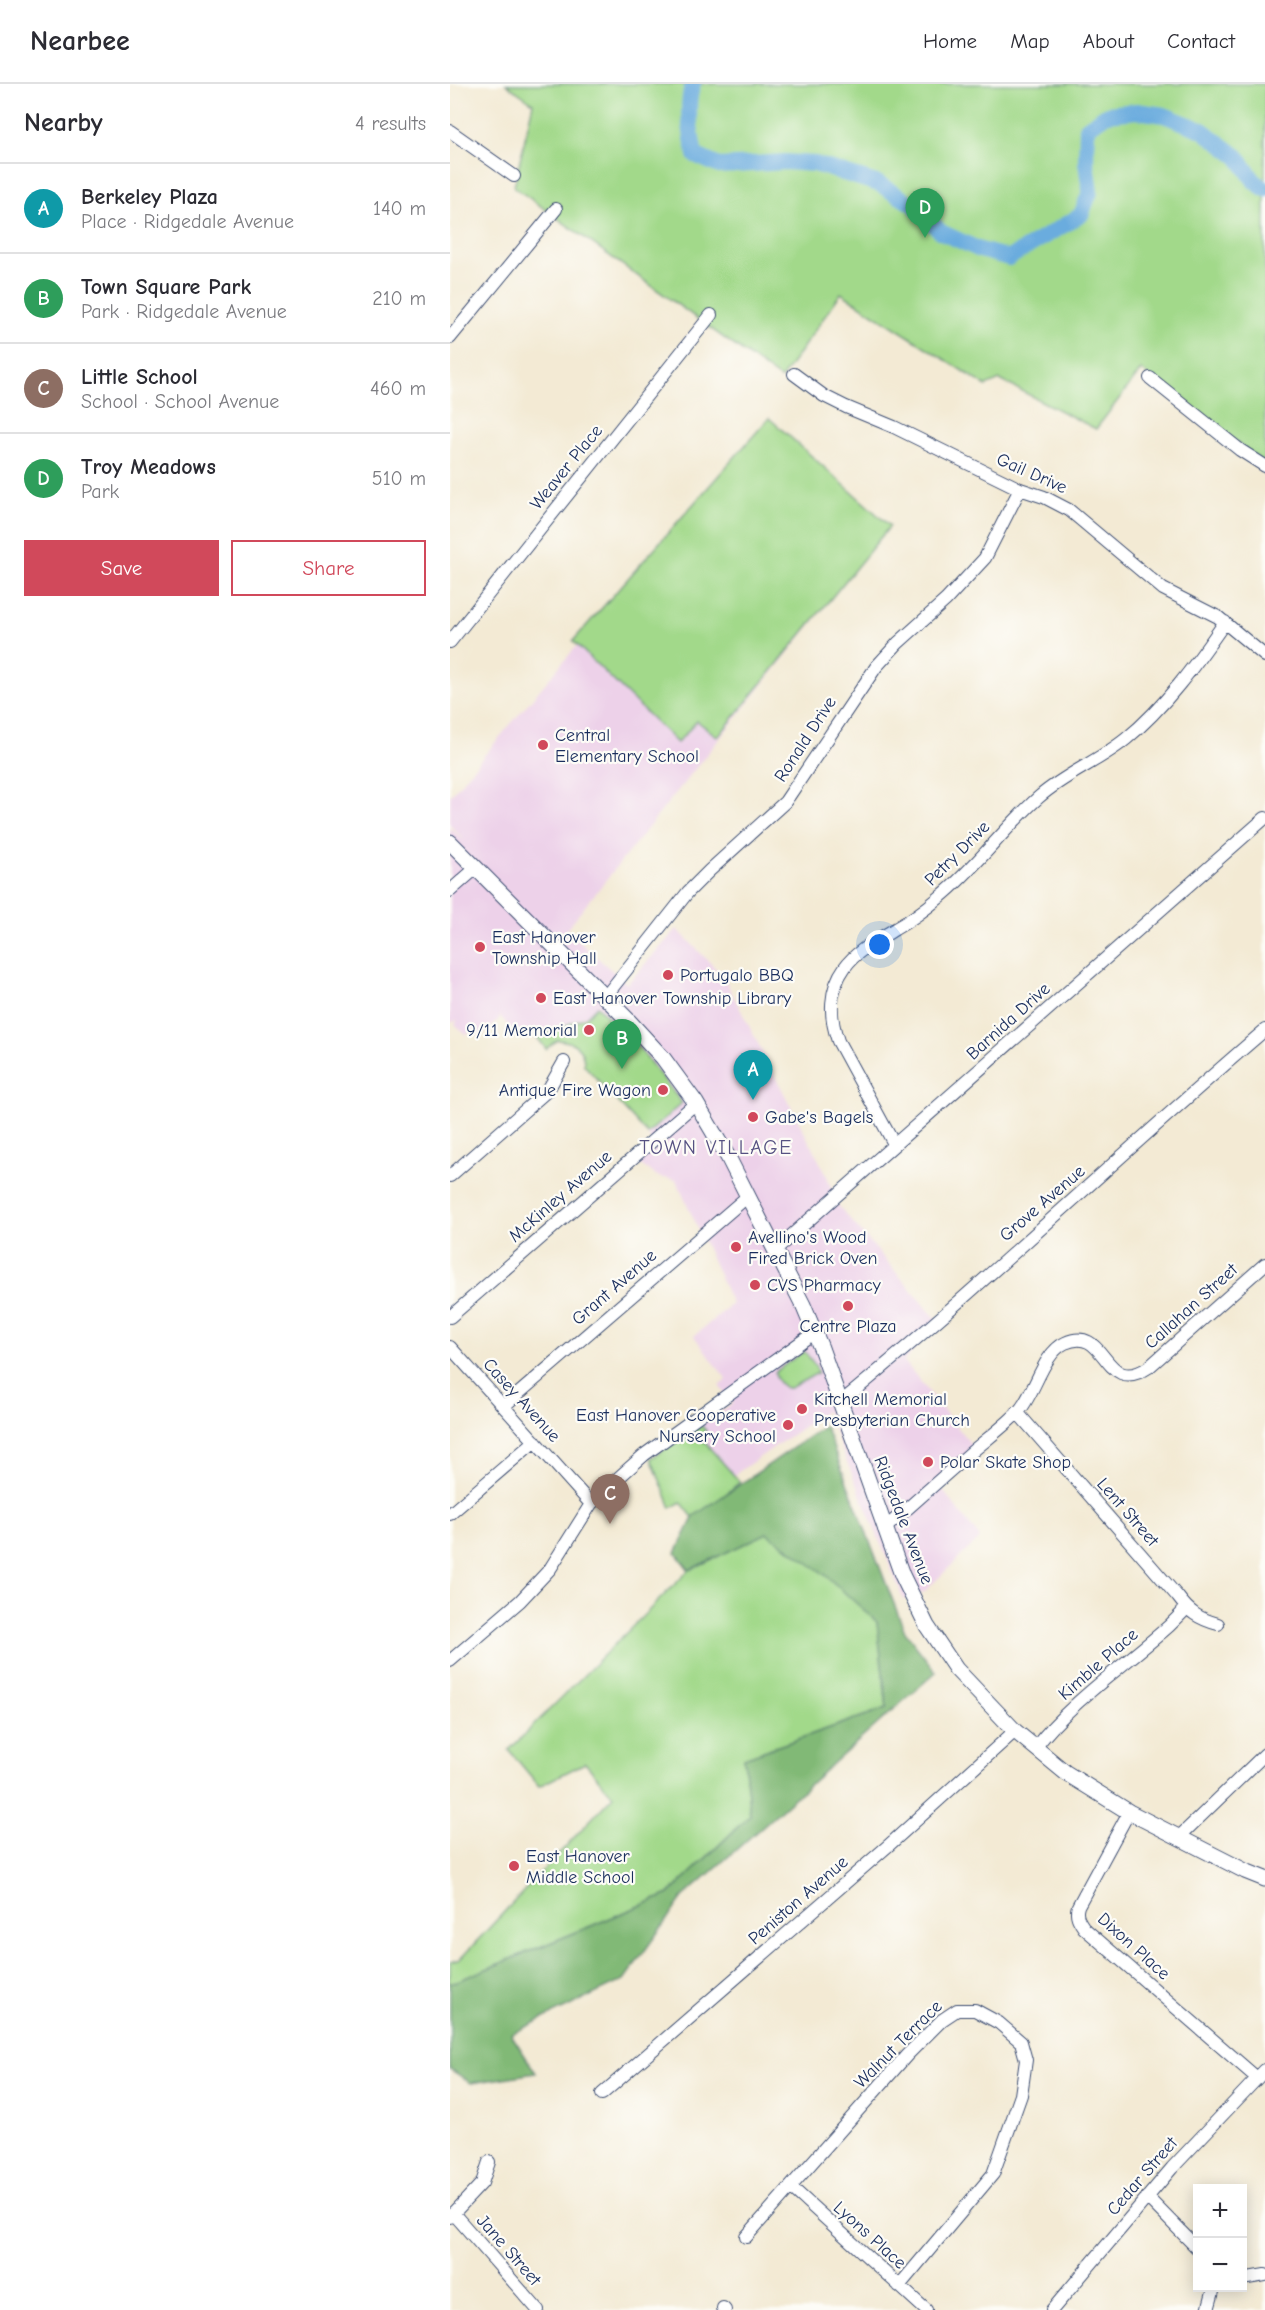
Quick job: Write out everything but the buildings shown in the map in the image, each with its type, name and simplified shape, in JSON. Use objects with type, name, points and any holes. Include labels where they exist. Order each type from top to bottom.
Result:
[{"type":"main road","name":"Ridgedale Avenue","points":[[450,842],[663,1058],[696,1103],[728,1157],[815,1332],[884,1529],[914,1601],[938,1643],[974,1690],[1015,1731],[1066,1773],[1129,1812],[1265,1879]]},
{"type":"street","points":[[450,131],[514,176]]},
{"type":"street","points":[[450,338],[556,209]]},
{"type":"street","name":"Weaver Place","points":[[450,642],[711,315]]},
{"type":"street","name":"Gail Drive","points":[[794,374],[824,396],[846,407],[920,439],[1020,489],[1044,497],[1069,510],[1163,589],[1225,622],[1265,656]]},
{"type":"street","points":[[1150,378],[1240,450],[1265,466]]},
{"type":"street","name":"Ronald Drive","points":[[605,997],[688,892],[785,802],[876,667],[986,558],[1020,489]]},
{"type":"street","name":"Petry Drive","points":[[894,1144],[838,1041],[834,1029],[831,1016],[834,991],[844,968],[862,950],[904,924],[942,895],[1009,825],[1047,790],[1125,741],[1173,692],[1225,622]]},
{"type":"street","name":"Barnida Drive","points":[[775,1250],[1265,818]]},
{"type":"street","points":[[450,891],[475,869]]},
{"type":"street","name":"Grove Avenue","points":[[841,1402],[1068,1206],[1196,1089],[1265,1030]]},
{"type":"street","points":[[450,1176],[548,1090],[564,1062]]},
{"type":"street","name":"McKinley Avenue","points":[[450,1317],[696,1103]]},
{"type":"street","name":"Grant Avenue","points":[[504,1406],[748,1196]]},
{"type":"street","name":"Callahan Street","points":[[1017,1412],[1053,1352],[1061,1344],[1081,1340],[1093,1344],[1120,1373],[1128,1376],[1140,1373],[1265,1264]]},
{"type":"street","points":[[450,1661],[520,1601],[550,1569],[591,1504],[644,1455],[815,1332]]},
{"type":"street","name":"Casey Avenue","points":[[450,1347],[591,1504]]},
{"type":"street","points":[[884,1529],[1017,1412]]},
{"type":"street","name":"Lent Street","points":[[1017,1412],[1178,1597],[1184,1607],[1202,1619],[1218,1624]]},
{"type":"street","points":[[450,1514],[535,1441]]},
{"type":"street","name":"Kimble Place","points":[[1035,1748],[1077,1704],[1169,1626],[1184,1607]]},
{"type":"street","name":"Peniston Avenue","points":[[603,2094],[889,1845],[1015,1731]]},
{"type":"street","points":[[1178,1838],[1265,1754]]},
{"type":"street","name":"Dixon Place","points":[[1129,1812],[1078,1906],[1076,1912],[1078,1918],[1084,1928],[1261,2074]]},
{"type":"street","name":"Walnut Terrace","points":[[746,2237],[907,2055],[942,2020],[957,2010],[975,2010],[999,2023],[1021,2042],[1026,2060],[1025,2079],[999,2162],[993,2174],[899,2286]]},
{"type":"street","name":"Cedar Street","points":[[1052,2310],[1180,2159],[1261,2074]]},
{"type":"street","points":[[452,2215],[482,2183],[489,2162]]},
{"type":"street","name":"Lyons Place","points":[[790,2187],[926,2310]]},
{"type":"street","points":[[1147,2197],[1193,2245]]},
{"type":"street","name":"Jane Street","points":[[452,2215],[538,2310]]},
{"type":"street","points":[[1247,2278],[1265,2275]]},
{"type":"street","points":[[1208,2310],[1213,2292]]},
{"type":"shaded area","points":[[769,418],[890,526],[566,930],[627,984],[677,929],[723,976],[827,1176],[837,1204],[939,1322],[904,1361],[975,1449],[937,1483],[980,1538],[924,1592],[904,1600],[826,1411],[731,1477],[689,1433],[733,1403],[719,1386],[727,1380],[694,1336],[732,1304],[676,1180],[659,1177],[636,1162],[655,1147],[647,1134],[682,1101],[598,1005],[589,1014],[537,1037],[518,1037],[500,1016],[479,1038],[473,1030],[466,1035],[455,1024],[458,1020],[450,1023],[450,828],[464,840],[450,825],[450,796]]},
{"type":"green space","points":[[506,84],[1265,84],[1265,464],[1141,370],[1096,429],[1000,380],[986,386],[841,293],[781,379],[514,187],[533,103]]},
{"type":"green space","points":[[769,418],[890,526],[718,737],[697,721],[677,743],[573,641]]},
{"type":"green space","points":[[597,1006],[639,1048],[682,1103],[647,1134],[584,1065],[584,1059],[577,1046],[557,1040],[546,1049],[537,1037],[586,1017]]},
{"type":"green space","points":[[804,1351],[818,1373],[790,1388],[784,1387],[775,1372]]},
{"type":"green space","points":[[700,1426],[706,1431],[700,1437],[740,1482],[695,1520],[681,1502],[671,1508],[651,1458]]},
{"type":"green space","points":[[825,1426],[905,1632],[936,1672],[683,1897],[624,1980],[511,2034],[536,2073],[471,2083],[450,2069],[450,1984],[669,1894],[750,1815],[744,1758],[887,1708],[877,1622],[824,1574],[767,1533],[689,1570],[676,1553],[694,1516]]},
{"type":"green space","points":[[767,1533],[797,1554],[810,1542],[877,1622],[887,1708],[744,1758],[750,1815],[669,1894],[450,1984],[450,1962],[460,1959],[613,1796],[585,1763],[539,1786],[509,1750],[689,1570]]},
{"type":"waterway","points":[[693,84],[689,110],[695,155],[719,166],[785,162],[815,164],[879,184],[915,206],[941,232],[980,250],[1009,258],[1081,215],[1090,192],[1086,162],[1087,128],[1107,114],[1137,111],[1164,115],[1202,130],[1238,157],[1255,182],[1265,189]]},
{"type":"place","name":"Troy Meadows","points":[[925,238]]},
{"type":"place","name":"Central Elementary School","points":[[543,745]]},
{"type":"place","name":"East Hanover Township Hall","points":[[480,947]]},
{"type":"place","name":"Portugalo BBQ","points":[[668,975]]},
{"type":"place","name":"East Hanover Township Library","points":[[541,998]]},
{"type":"place","name":"9/11 Memorial","points":[[589,1030]]},
{"type":"place","name":"Town Square Park","points":[[622,1069]]},
{"type":"place","name":"Antique Fire Wagon","points":[[663,1090]]},
{"type":"place","name":"Berkeley Plaza","points":[[753,1100]]},
{"type":"place","name":"Gabe's Bagels","points":[[753,1117]]},
{"type":"place","name":"Avellino's Wood Fired Brick Oven","points":[[736,1247]]},
{"type":"place","name":"CVS Pharmacy","points":[[755,1285]]},
{"type":"place","name":"Centre Plaza","points":[[848,1306]]},
{"type":"place","name":"Kitchell Memorial Presbyterian Church","points":[[802,1409]]},
{"type":"place","name":"East Hanover Cooperative Nursery School","points":[[788,1425]]},
{"type":"place","name":"Polar Skate Shop","points":[[928,1462]]},
{"type":"place","name":"Little School","points":[[610,1524]]},
{"type":"place","name":"East Hanover Middle School","points":[[514,1866]]},
{"type":"district","name":"TOWN VILLAGE","points":[[716,1147]]}]
